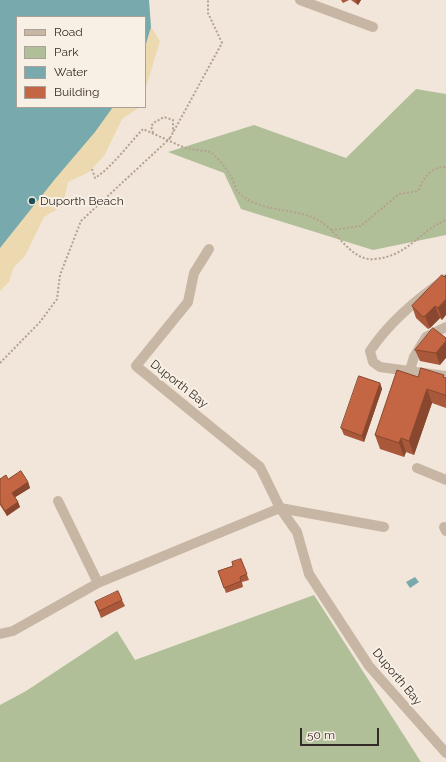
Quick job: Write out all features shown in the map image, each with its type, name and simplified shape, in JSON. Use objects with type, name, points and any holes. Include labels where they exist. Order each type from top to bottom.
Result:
[{"type":"street","points":[[300,0],[373,27]]},
{"type":"street","name":"Duporth Bay","points":[[209,249],[194,273],[188,302],[136,366],[260,466],[280,508],[297,532],[309,574],[369,666],[446,753]]},
{"type":"street","points":[[446,279],[424,295],[378,338],[370,350],[373,362],[380,367],[446,376]]},
{"type":"street","points":[[410,370],[414,357],[426,337],[446,327]]},
{"type":"street","points":[[418,468],[446,480]]},
{"type":"street","points":[[58,501],[98,582]]},
{"type":"street","points":[[0,634],[13,631],[98,582],[280,508],[384,527]]},
{"type":"path","points":[[0,363],[40,322],[57,299],[60,275],[81,221],[166,142],[173,133],[222,43],[208,13],[208,0]]},
{"type":"path","points":[[153,133],[151,126],[164,117],[173,120],[173,133]]},
{"type":"path","points":[[92,169],[95,178],[106,170],[143,129],[185,148],[211,152],[230,175],[238,194],[254,204],[315,218],[331,230],[360,258],[373,260],[387,258],[403,251],[446,220]]},
{"type":"path","points":[[331,230],[361,226],[399,194],[418,191],[424,177],[438,167],[446,167]]},
{"type":"green space","points":[[416,89],[446,94],[446,235],[373,250],[241,209],[224,173],[168,152],[254,125],[346,158]]},
{"type":"green space","points":[[314,595],[421,762],[0,762],[0,705],[26,691],[117,631],[135,660]]},
{"type":"sand","points":[[146,26],[151,27],[160,41],[146,88]]},
{"type":"sand","name":"Duporth Beach","points":[[72,108],[138,108],[122,119],[104,156],[89,172],[68,182],[63,206],[44,217],[25,256],[14,267],[9,282],[0,291],[0,197]]},
{"type":"water","points":[[0,0],[149,0],[151,27],[146,44],[146,16],[16,16],[16,108],[112,108],[95,132],[0,248]]},
{"type":"water","points":[[415,577],[419,582],[410,588],[406,582]]},
{"type":"building","points":[[442,275],[444,277],[446,275],[446,299],[438,308],[435,306],[423,317],[412,306]]},
{"type":"building","points":[[433,328],[446,338],[446,341],[436,353],[415,350]]},
{"type":"building","points":[[421,368],[444,375],[443,377],[446,378],[446,397],[445,395],[427,389],[409,441],[401,438],[399,443],[375,435],[397,370],[418,377]]},
{"type":"building","points":[[359,376],[380,383],[362,436],[341,428]]},
{"type":"building","points":[[21,471],[28,482],[12,493],[18,502],[5,511],[0,503],[0,479],[6,475],[8,479]]},
{"type":"building","points":[[241,559],[247,574],[240,577],[241,581],[224,588],[218,571],[233,566],[232,562]]},
{"type":"building","points":[[118,591],[122,600],[99,611],[95,602]]},
{"type":"place","name":"Duporth Beach","points":[[32,201]]}]
